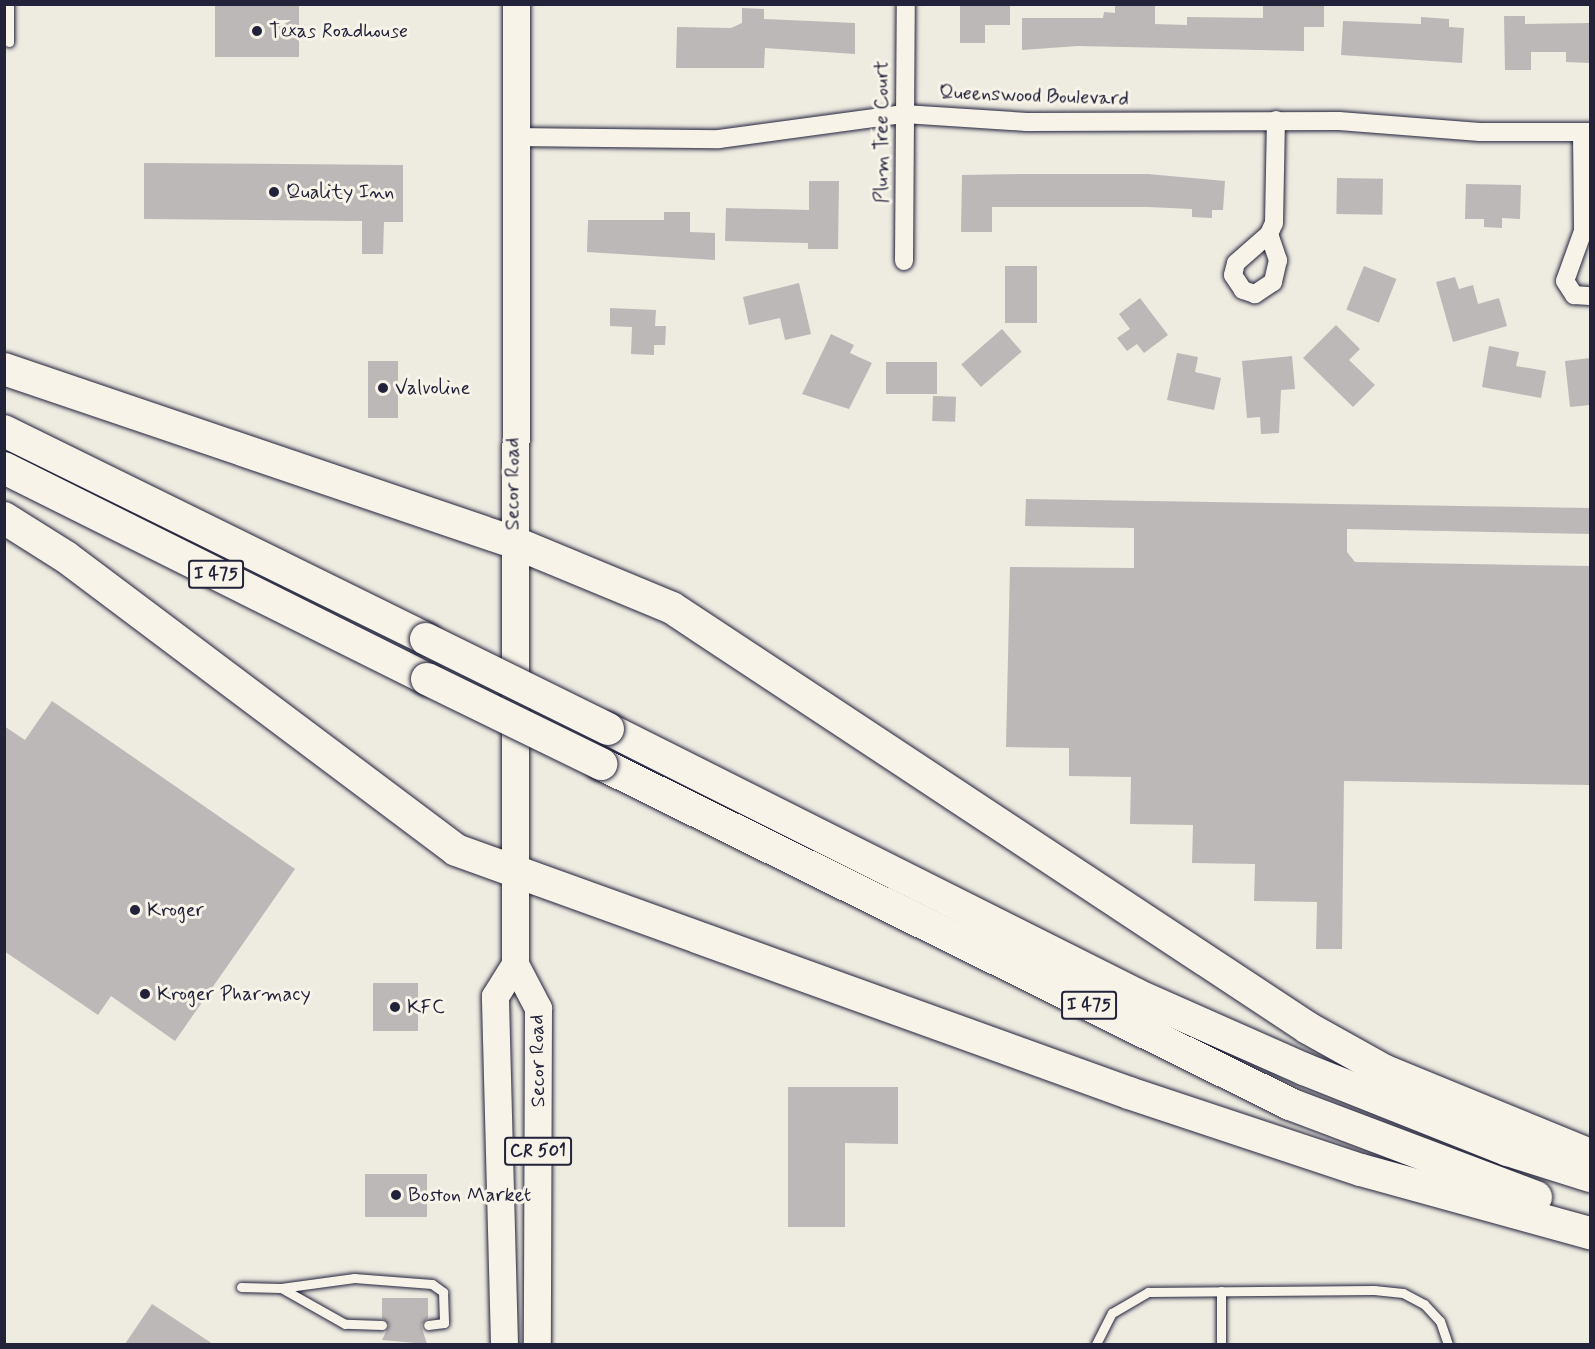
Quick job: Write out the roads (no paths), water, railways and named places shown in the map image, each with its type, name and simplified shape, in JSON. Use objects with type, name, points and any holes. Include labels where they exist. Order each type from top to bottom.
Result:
[{"type":"highway","points":[[4,369],[513,542],[606,577],[737,648],[1308,1028],[1383,1070],[1590,1155]]},
{"type":"highway","name":"I 475","points":[[4,431],[608,729],[1137,995],[1304,1069],[1508,1150],[1590,1176]]},
{"type":"highway","name":"I 475","points":[[4,468],[1290,1104],[1497,1185],[1590,1213]]},
{"type":"highway","points":[[4,518],[75,564],[456,850],[516,875],[1350,1166],[1590,1233]]},
{"type":"main road","name":"Secor Road","points":[[516,4],[512,137],[515,964],[538,1008],[537,1344]]},
{"type":"main road","points":[[504,1344],[495,996],[515,964]]},
{"type":"street","name":"Plum Tree Court","points":[[904,261],[906,4]]},
{"type":"street","name":"Queenswood Boulevard","points":[[512,137],[719,139],[904,114],[1119,124],[1276,120],[1586,132]]},
{"type":"street","points":[[1269,234],[1274,223],[1276,120]]},
{"type":"street","points":[[1586,132],[1587,237],[1565,281],[1574,296],[1590,296]]},
{"type":"lane","points":[[9,4],[9,42]]},
{"type":"lane","points":[[241,1287],[281,1288],[354,1278],[432,1284],[443,1292],[444,1323],[428,1325]]},
{"type":"lane","points":[[281,1288],[345,1324],[382,1325]]},
{"type":"lane","points":[[1221,1291],[1221,1344]]},
{"type":"lane","points":[[1096,1344],[1112,1312],[1133,1297],[1221,1291],[1402,1293],[1433,1312],[1448,1344]]},
{"type":"place","name":"Texas Roadhouse","points":[[257,31]]},
{"type":"place","name":"Quality Inn","points":[[274,192]]},
{"type":"place","name":"Valvoline","points":[[383,388]]},
{"type":"place","name":"Kroger","points":[[135,910]]},
{"type":"place","name":"Kroger Pharmacy","points":[[145,994]]},
{"type":"place","name":"KFC","points":[[395,1007]]},
{"type":"place","name":"Boston Market","points":[[396,1195]]}]
